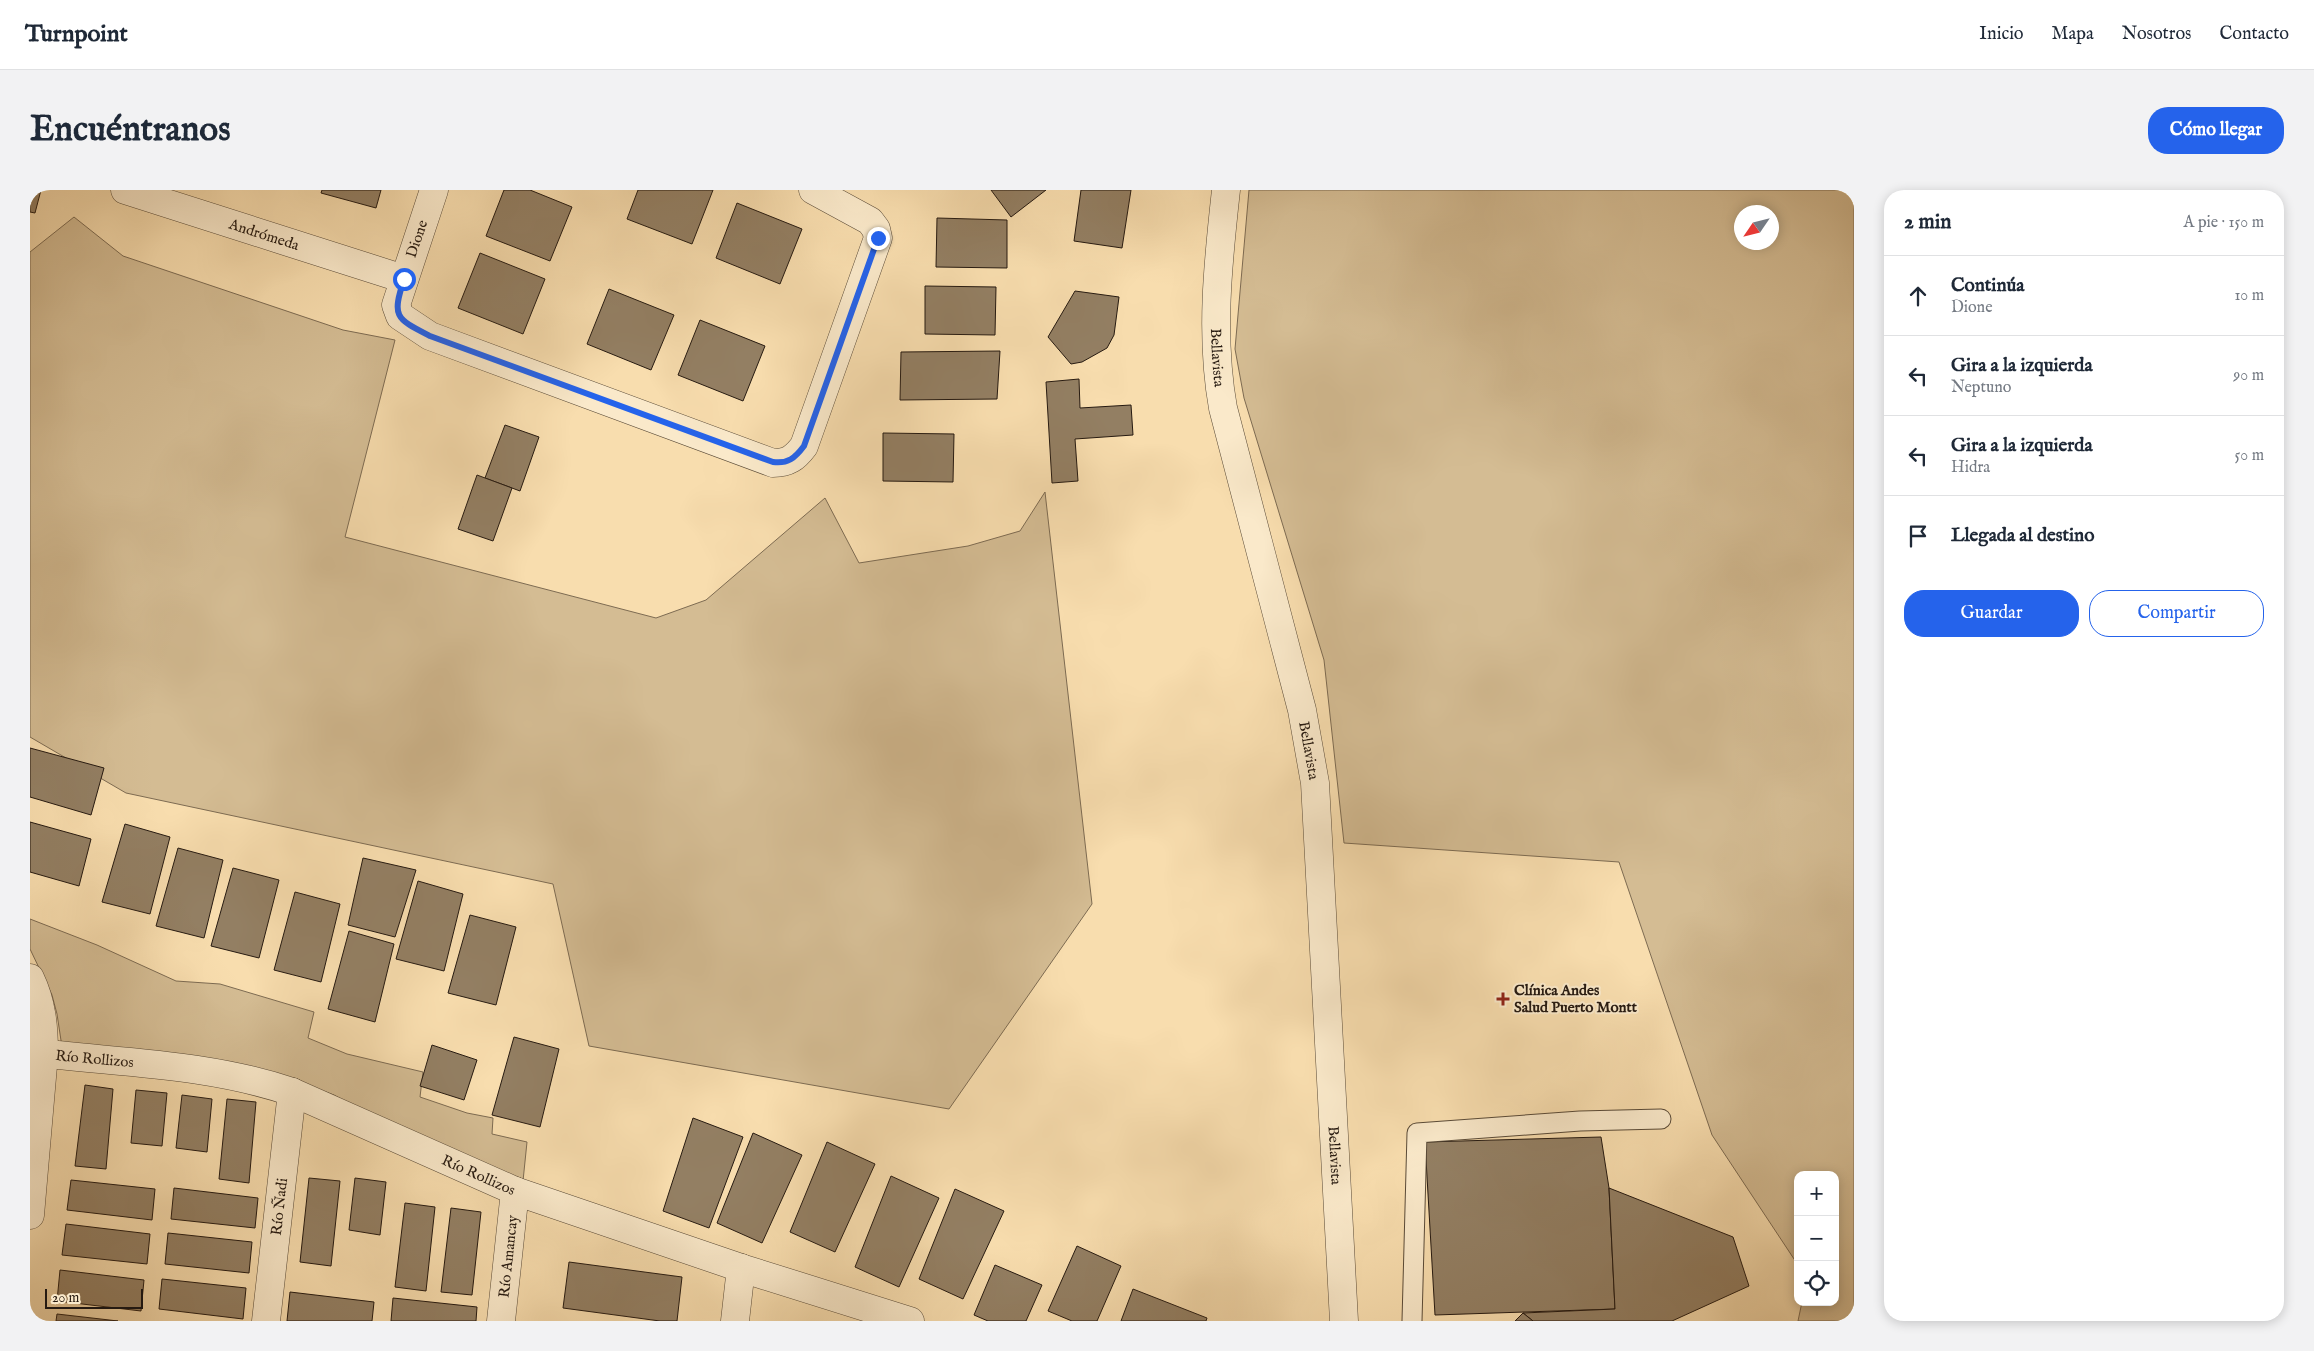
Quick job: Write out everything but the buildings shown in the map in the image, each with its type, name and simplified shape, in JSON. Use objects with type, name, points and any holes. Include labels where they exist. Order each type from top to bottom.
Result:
[{"type":"street","name":"Andrómeda","points":[[125,190],[404,279]]},
{"type":"street","name":"Dione","points":[[434,190],[396,305],[400,316],[430,336],[773,462],[784,463],[792,459],[804,446],[878,238],[876,229],[870,221],[813,190]]},
{"type":"street","name":"Bellavista","points":[[1226,190],[1217,306],[1216,357],[1223,408],[1302,710],[1315,783],[1344,1321]]},
{"type":"street","points":[[30,978],[41,1005],[44,1027],[37,1053],[30,1215]]},
{"type":"street","name":"Río Rollizos","points":[[37,1053],[139,1062],[246,1077],[292,1092],[515,1191],[741,1268],[910,1321]]},
{"type":"street","name":"Río Ñadi","points":[[266,1321],[292,1092]]},
{"type":"street","name":"Río Amancay","points":[[501,1321],[515,1191]]},
{"type":"street","points":[[735,1321],[741,1268]]},
{"type":"lane","points":[[1412,1321],[1417,1133],[1580,1121],[1661,1119]]},
{"type":"shaded area","points":[[1249,190],[1854,190],[1854,1321],[1798,1321],[1801,1306],[1839,1306],[1839,1171],[1794,1171],[1794,1259],[1712,1135],[1619,862],[1344,843],[1324,660],[1244,398],[1235,349]]},
{"type":"shaded area","points":[[74,217],[123,256],[343,330],[395,340],[345,537],[656,618],[706,600],[825,498],[859,563],[968,546],[1020,531],[1045,492],[1092,904],[949,1109],[589,1046],[553,884],[126,793],[30,737],[30,252]]},
{"type":"shaded area","points":[[30,919],[97,945],[176,981],[220,984],[314,1012],[308,1038],[347,1054],[423,1072],[420,1097],[467,1113],[493,1118],[492,1134],[527,1142],[523,1181],[368,1114],[334,1095],[268,1071],[62,1047],[52,995],[30,949]]},
{"type":"place","name":"Clínica Andes Salud Puerto Montt","points":[[1503,999]]},
{"type":"route","points":[[404,279],[396,311],[415,328],[430,336],[773,462],[784,463],[792,459],[804,446],[878,238]]}]
